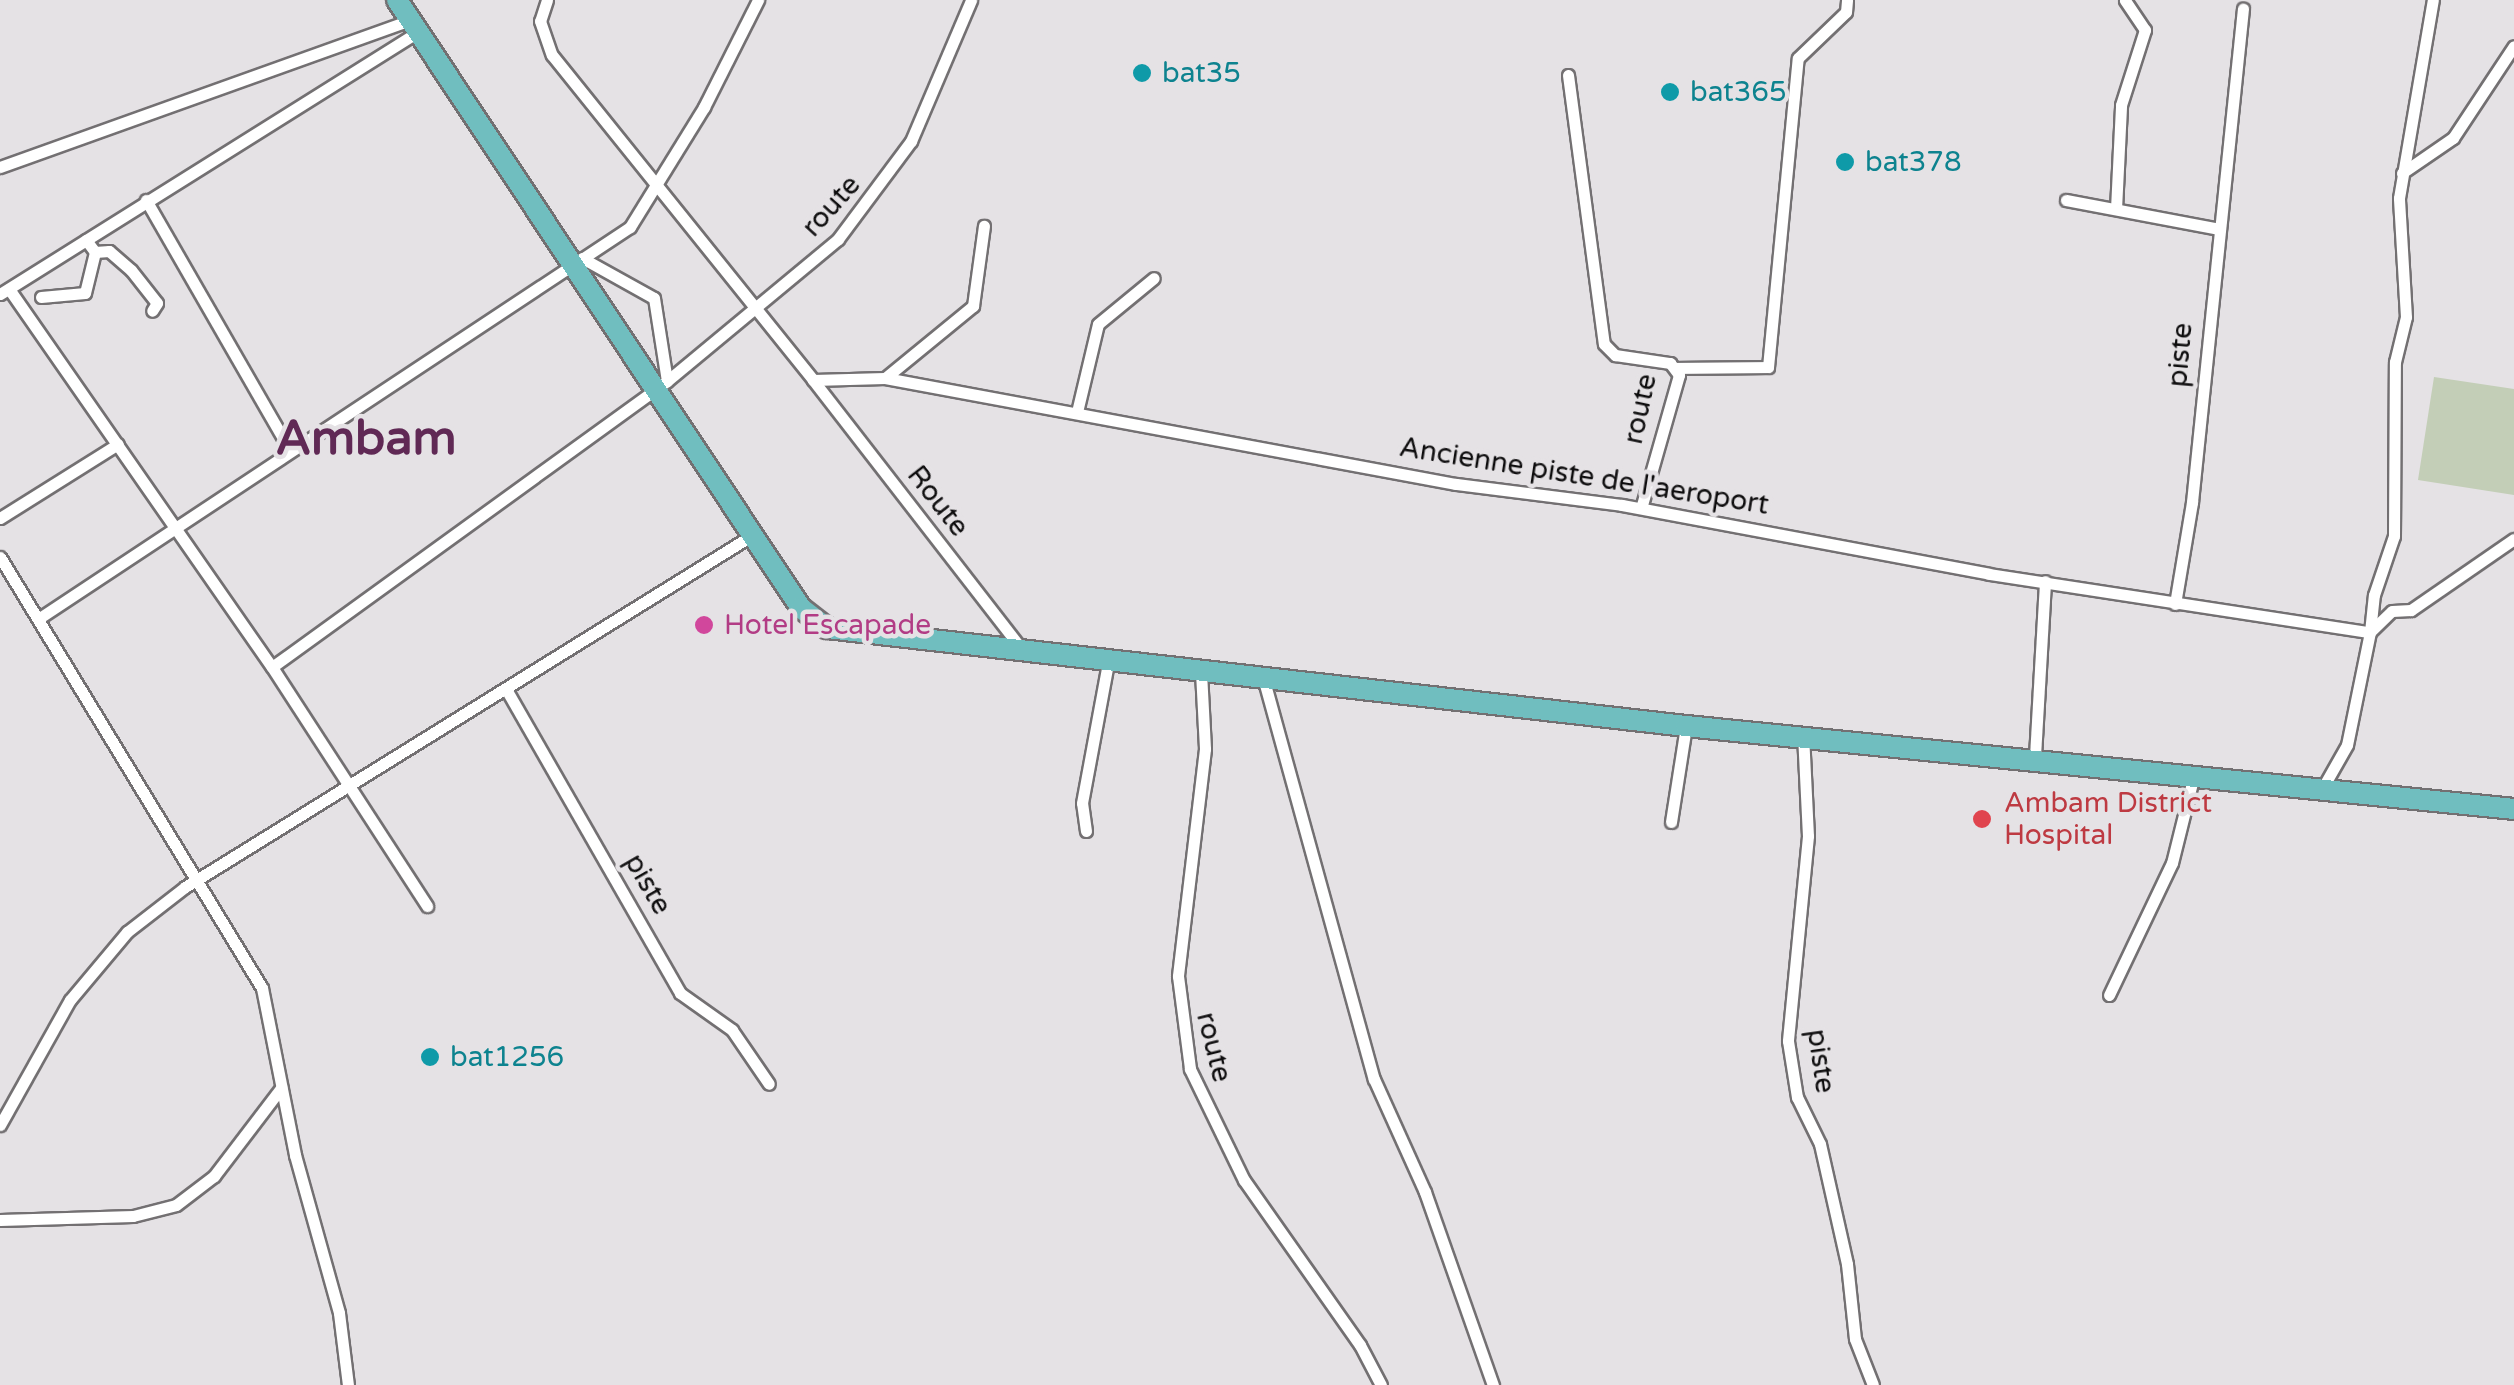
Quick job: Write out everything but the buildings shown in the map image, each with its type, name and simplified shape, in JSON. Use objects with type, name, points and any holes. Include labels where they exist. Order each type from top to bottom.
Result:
[{"type":"highway","points":[[397,0],[662,384],[801,608],[827,628],[1686,726],[2036,756],[2514,808]]},
{"type":"street","points":[[548,0],[540,21],[552,54],[813,380]]},
{"type":"street","points":[[38,618],[177,529],[289,449],[630,228],[659,187],[758,0]]},
{"type":"street","name":"route","points":[[272,667],[662,384],[838,239],[877,194],[928,106],[971,0]]},
{"type":"street","points":[[1676,368],[1768,368],[1798,58],[1846,12],[1847,0]]},
{"type":"street","points":[[2116,209],[2121,105],[2144,30],[2125,0]]},
{"type":"street","points":[[2322,790],[2347,745],[2374,595],[2394,536],[2400,485],[2395,362],[2406,316],[2402,174],[2434,0]]},
{"type":"street","name":"piste","points":[[2175,604],[2192,502],[2243,10]]},
{"type":"street","points":[[0,167],[412,27]]},
{"type":"street","points":[[412,27],[4,292],[177,529],[427,906]]},
{"type":"street","points":[[2402,174],[2453,138],[2514,46]]},
{"type":"street","name":"route","points":[[1568,75],[1604,344],[1616,355],[1676,368],[1641,508]]},
{"type":"street","points":[[146,200],[289,449]]},
{"type":"street","points":[[2066,200],[2219,229]]},
{"type":"street","points":[[884,378],[973,306],[984,226]]},
{"type":"street","points":[[86,240],[95,252]]},
{"type":"street","points":[[95,252],[109,251],[130,270],[157,302],[152,312]]},
{"type":"street","points":[[41,297],[85,293],[95,252]]},
{"type":"street","points":[[579,260],[654,298],[662,384]]},
{"type":"street","points":[[1077,412],[1098,324],[1154,278]]},
{"type":"street","name":"Ancienne piste de l'aeroport","points":[[813,380],[884,378],[1456,484],[1641,508],[2175,604],[2370,632]]},
{"type":"street","name":"Route","points":[[813,380],[1024,652]]},
{"type":"street","points":[[0,518],[118,444]]},
{"type":"street","points":[[0,1124],[32,1059],[93,966],[198,880],[352,788],[754,534]]},
{"type":"street","points":[[2370,632],[2392,611],[2411,610],[2514,539]]},
{"type":"street","points":[[0,556],[262,988],[281,1088],[339,1313],[348,1385]]},
{"type":"street","points":[[2036,756],[2045,581]]},
{"type":"street","points":[[1086,832],[1082,803],[1108,663]]},
{"type":"street","name":"route","points":[[1202,672],[1206,749],[1178,976],[1190,1069],[1244,1180],[1360,1344],[1381,1385]]},
{"type":"street","points":[[1263,678],[1374,1079],[1425,1192],[1493,1385]]},
{"type":"street","name":"piste","points":[[506,689],[680,993],[723,1021],[769,1084]]},
{"type":"street","points":[[1671,822],[1686,726]]},
{"type":"street","name":"piste","points":[[1803,734],[1807,858],[1788,1042],[1797,1097],[1820,1144],[1847,1264],[1855,1339],[1873,1385]]},
{"type":"street","points":[[2109,995],[2172,863],[2194,776]]},
{"type":"street","points":[[0,1220],[132,1216],[176,1206],[214,1176],[281,1088]]},
{"type":"green space","points":[[2434,377],[2514,389],[2514,495],[2418,480]]},
{"type":"place","name":"bat35","points":[[1142,73]]},
{"type":"place","name":"bat365","points":[[1670,92]]},
{"type":"place","name":"bat378","points":[[1845,162]]},
{"type":"place","name":"Hotel Escapade","points":[[704,625]]},
{"type":"place","name":"Ambam District Hospital","points":[[1982,819]]},
{"type":"place","name":"bat1256","points":[[430,1057]]},
{"type":"district","name":"Ambam","points":[[366,440]]}]
